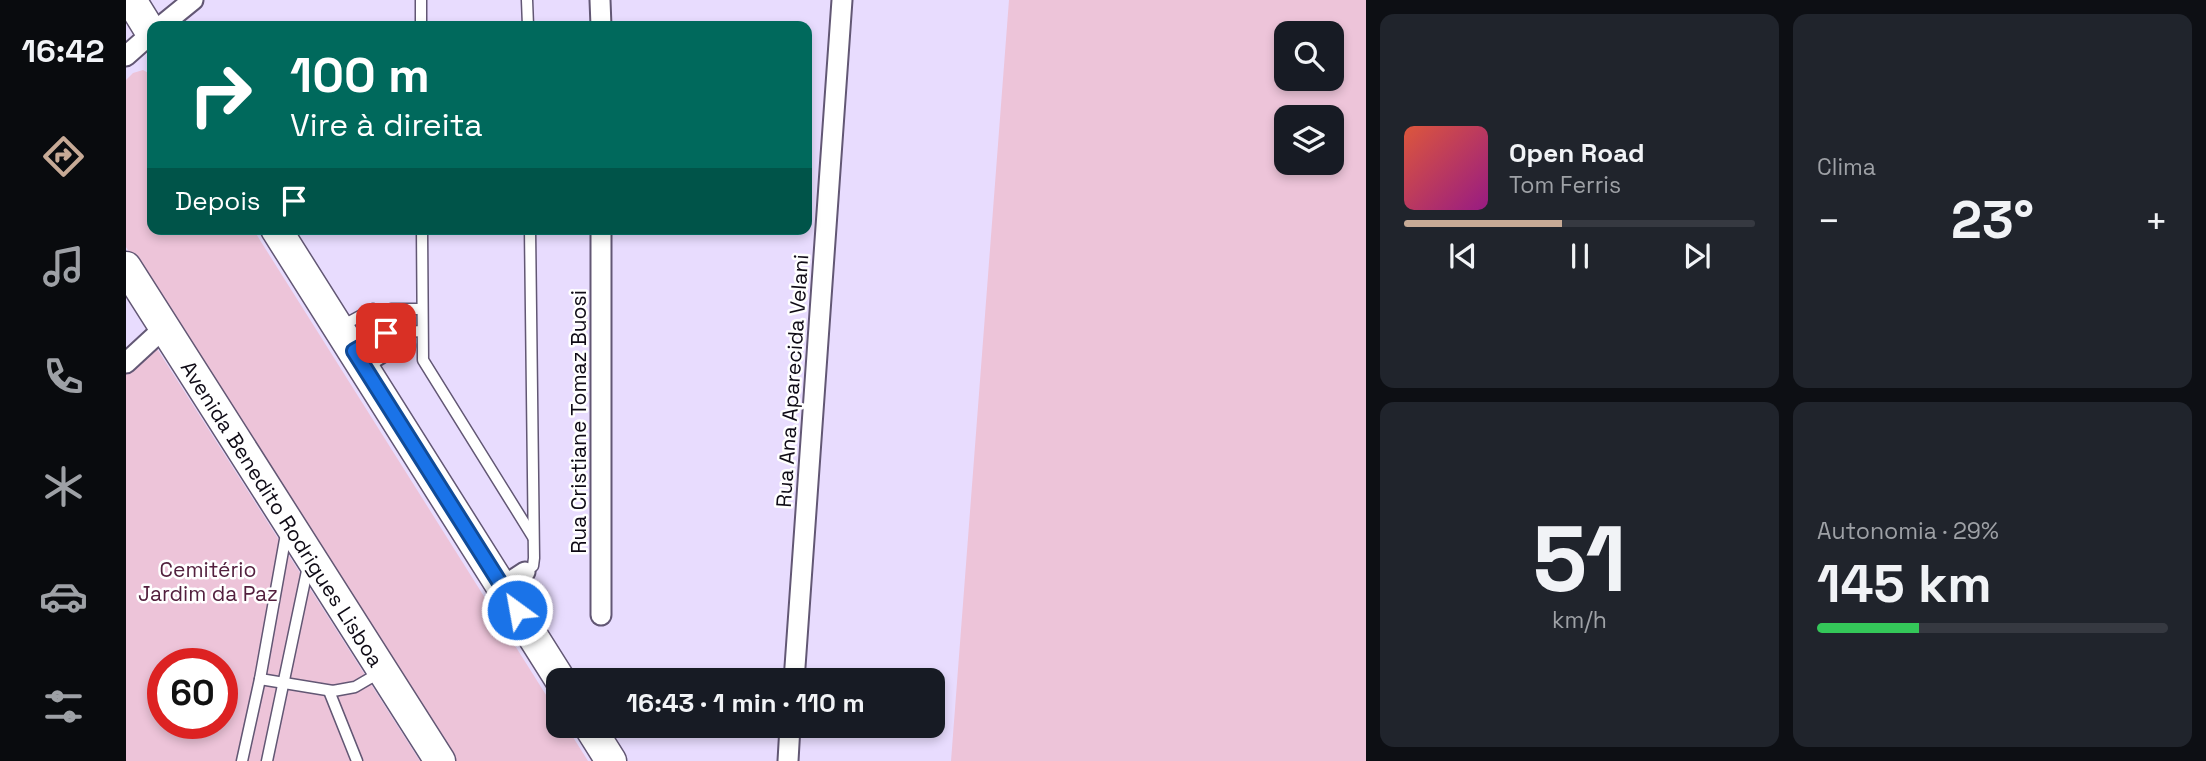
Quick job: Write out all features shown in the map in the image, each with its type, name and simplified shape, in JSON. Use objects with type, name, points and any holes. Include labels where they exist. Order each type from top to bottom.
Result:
[{"type":"main road","points":[[131,0],[147,25]]},
{"type":"main road","points":[[280,235],[352,348],[513,580],[555,668]]},
{"type":"main road","name":"Avenida Benedito Rodrigues Lisboa","points":[[126,267],[440,761]]},
{"type":"main road","points":[[597,738],[611,761]]},
{"type":"street","points":[[167,21],[193,0]]},
{"type":"street","points":[[600,0],[600,21]]},
{"type":"street","name":"Rua Ana Aparecida Velani","points":[[795,668],[842,0]]},
{"type":"street","points":[[126,56],[147,37]]},
{"type":"street","name":"Rua Cristiane Tomaz Buosi","points":[[601,235],[601,615]]},
{"type":"street","points":[[126,363],[165,327]]},
{"type":"street","points":[[352,348],[392,346],[405,339]]},
{"type":"street","points":[[788,761],[789,738]]},
{"type":"lane","points":[[421,0],[421,21]]},
{"type":"lane","points":[[527,0],[528,21]]},
{"type":"lane","points":[[422,235],[422,331]]},
{"type":"lane","points":[[513,580],[533,566],[530,235]]},
{"type":"lane","points":[[352,348],[373,309]]},
{"type":"lane","points":[[391,309],[422,309]]},
{"type":"lane","points":[[405,339],[422,331]]},
{"type":"lane","points":[[405,339],[422,331]]},
{"type":"lane","points":[[405,339],[423,360],[533,538]]},
{"type":"lane","points":[[511,502],[525,504],[533,494]]},
{"type":"lane","points":[[242,761],[260,679],[288,523]]},
{"type":"lane","points":[[267,761],[310,556]]},
{"type":"lane","points":[[260,679],[329,691],[355,687],[382,671]]},
{"type":"lane","points":[[329,691],[358,761]]},
{"type":"green space","points":[[1009,0],[1366,0],[1366,761],[951,761]]},
{"type":"green space","points":[[143,70],[147,72],[147,235],[257,235],[546,695],[546,738],[574,738],[588,761],[450,761],[126,247],[126,80],[133,73]]},
{"type":"green space","name":"Cemitério Jardim da Paz","points":[[156,347],[420,761],[126,761],[126,374]]},
{"type":"route","points":[[386,333],[354,351],[517,610]]}]
